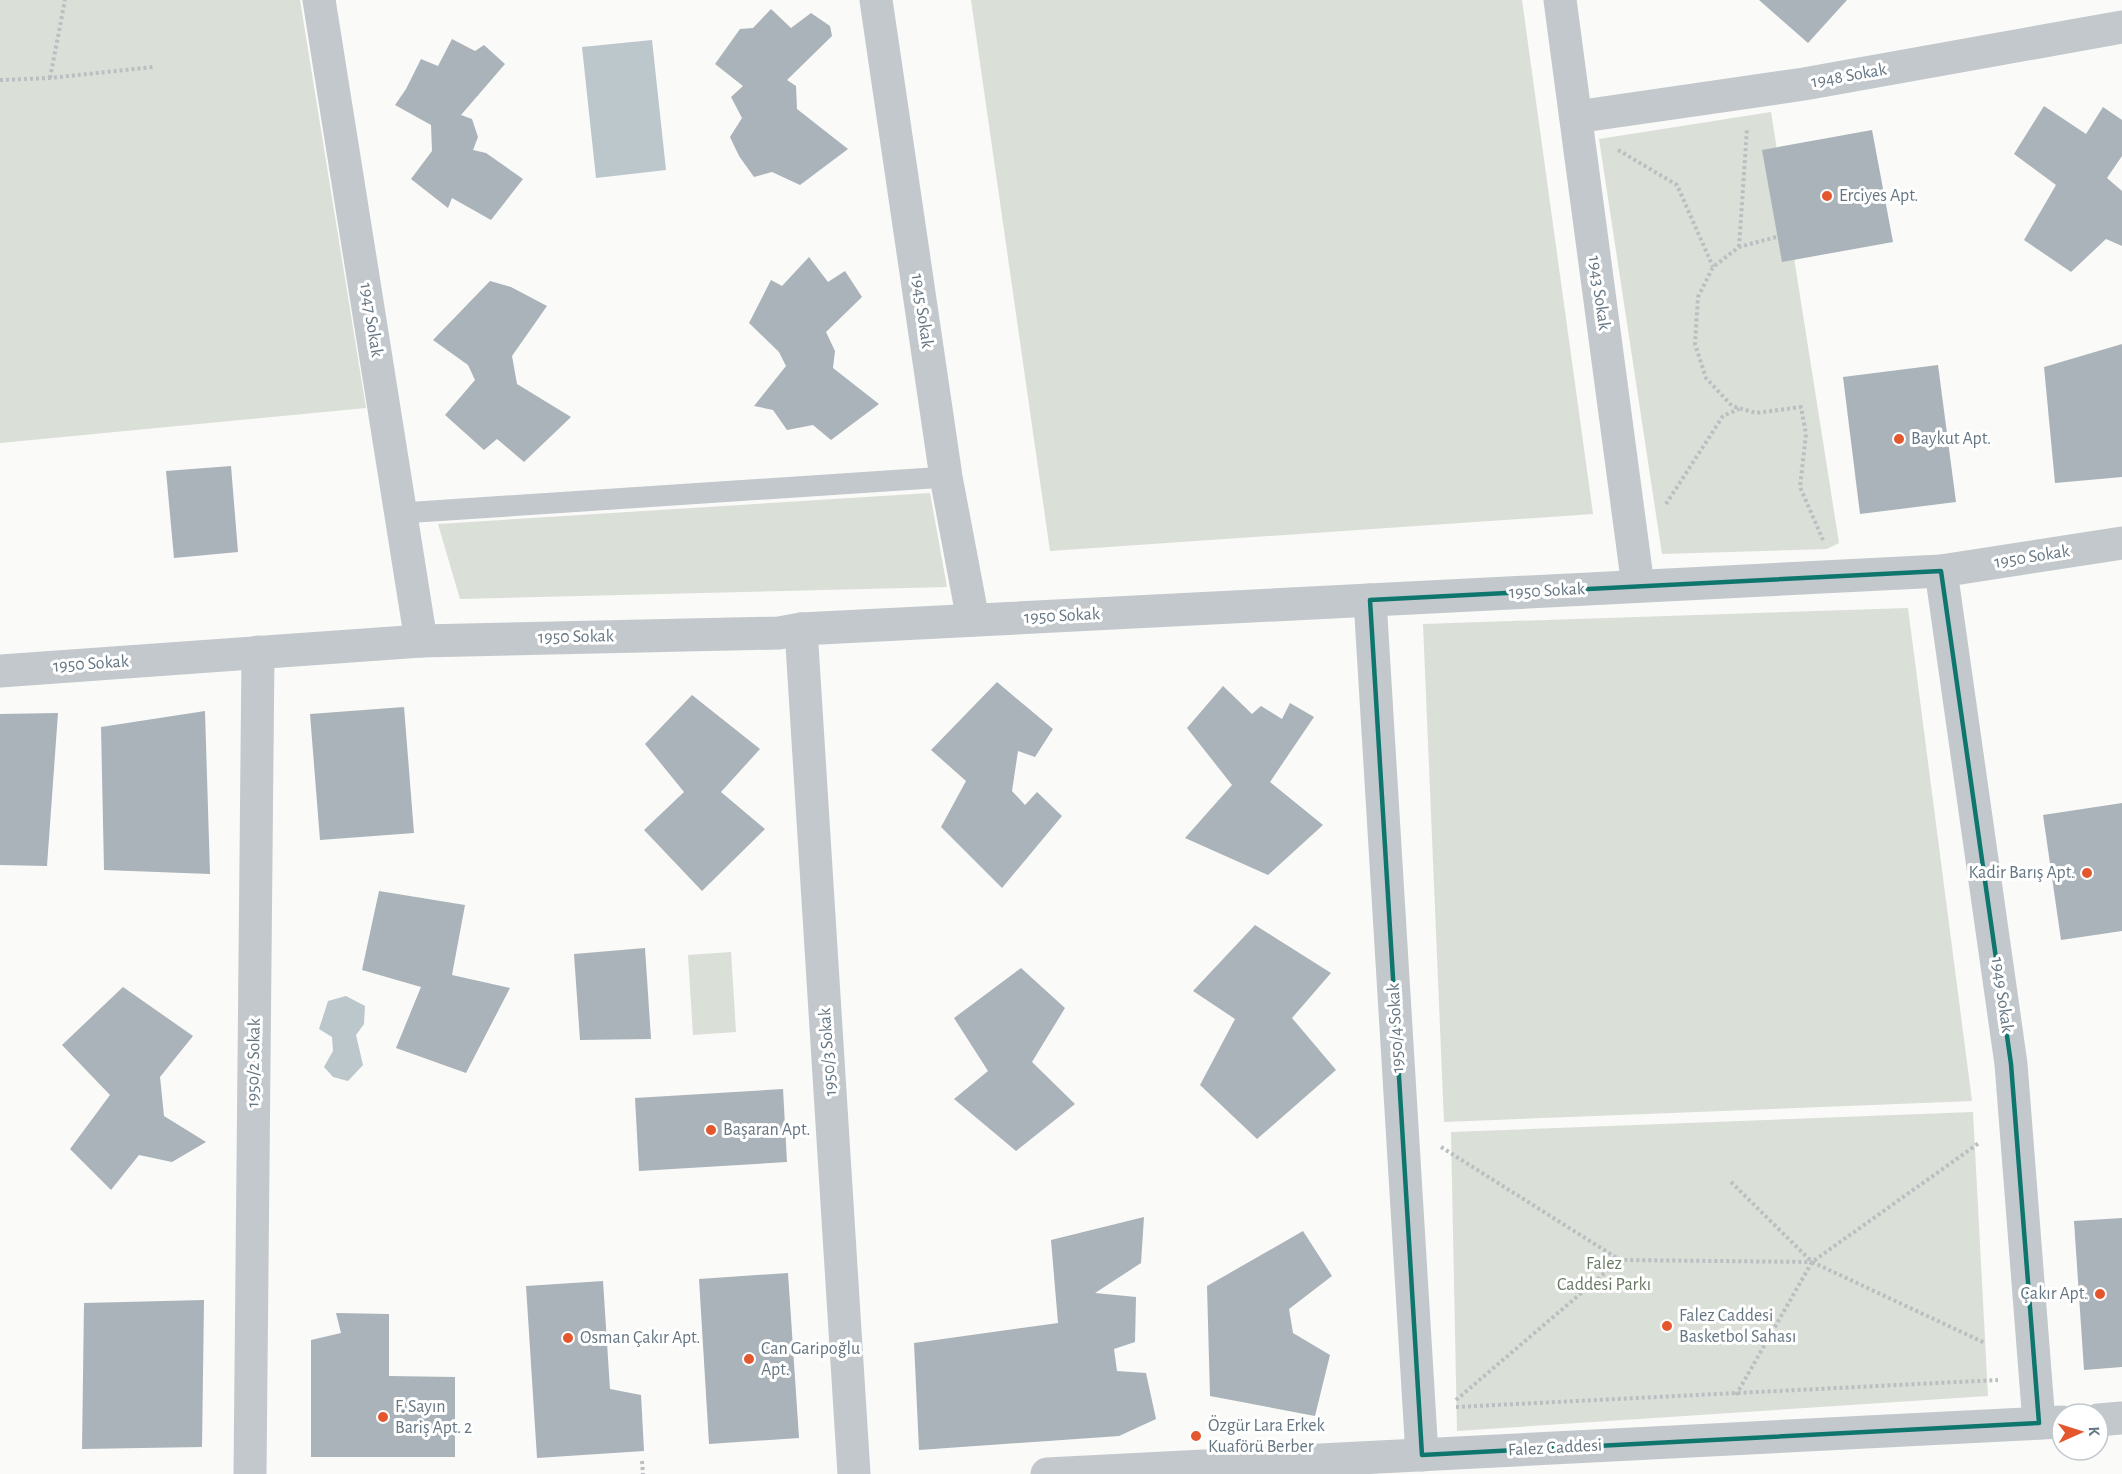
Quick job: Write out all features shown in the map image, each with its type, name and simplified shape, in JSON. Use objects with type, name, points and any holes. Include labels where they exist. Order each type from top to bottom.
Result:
[{"type":"street","name":"1947 Sokak","points":[[320,0],[421,641]]},
{"type":"street","name":"1945 Sokak","points":[[876,0],[946,477],[974,620]]},
{"type":"street","name":"1943 Sokak","points":[[1560,0],[1638,586]]},
{"type":"street","name":"1948 Sokak","points":[[1576,117],[1804,84],[2122,27]]},
{"type":"street","name":"1950 Sokak","points":[[0,671],[421,641],[779,633],[801,629],[1941,571],[2122,543]]},
{"type":"street","name":"1949 Sokak","points":[[1941,571],[2012,1064],[2050,1422]]},
{"type":"street","name":"1950/4 Sokak","points":[[1370,600],[1422,1455]]},
{"type":"street","name":"1950/3 Sokak","points":[[801,629],[854,1474]]},
{"type":"street","name":"1950/2 Sokak","points":[[250,1474],[258,652]]},
{"type":"street","name":"Falez Caddesi","points":[[1047,1474],[1135,1472],[2050,1422]]},
{"type":"lane","points":[[402,513],[946,477]]},
{"type":"path","points":[[50,78],[65,0]]},
{"type":"path","points":[[0,81],[153,67]]},
{"type":"path","points":[[1739,247],[1747,128]]},
{"type":"path","points":[[1609,145],[1677,185],[1713,267]]},
{"type":"path","points":[[1739,409],[1706,378],[1695,344],[1698,297],[1713,267],[1739,247],[1776,237]]},
{"type":"path","points":[[1664,507],[1724,416],[1739,409],[1775,412],[1801,407],[1806,435],[1800,487],[1827,549]]},
{"type":"path","points":[[1984,1139],[1985,1151]]},
{"type":"path","points":[[1435,1143],[1620,1260],[1812,1262]]},
{"type":"path","points":[[1739,1438],[1736,1394],[1812,1262],[1974,1145]]},
{"type":"path","points":[[1731,1182],[1812,1262],[1985,1343]]},
{"type":"path","points":[[1620,1260],[1448,1407],[1998,1381],[1998,1369]]},
{"type":"path","points":[[642,1461],[642,1474]]},
{"type":"highlighted area","points":[[1941,571],[2011,1064],[2039,1423],[1422,1455],[1370,600]]},
{"type":"green space","points":[[0,0],[300,0],[366,408],[0,443]]},
{"type":"green space","points":[[971,0],[1522,0],[1593,514],[1050,551]]},
{"type":"green space","points":[[1771,112],[1839,543],[1827,549],[1662,554],[1599,139]]},
{"type":"green space","points":[[930,493],[947,587],[460,599],[438,524]]},
{"type":"green space","points":[[1908,608],[1972,1101],[1444,1122],[1423,624]]},
{"type":"green space","points":[[731,952],[736,1032],[693,1035],[688,955]]},
{"type":"green space","name":"Falez Caddesi Parkı","points":[[1973,1112],[1988,1396],[1457,1431],[1451,1132]]},
{"type":"shaded area","points":[[652,40],[666,170],[596,178],[582,47]]},
{"type":"shaded area","points":[[346,996],[365,1006],[364,1024],[356,1035],[363,1065],[348,1081],[333,1077],[324,1067],[333,1051],[332,1037],[319,1029],[328,1001]]},
{"type":"building","points":[[1759,0],[1847,0],[1808,43]]},
{"type":"building","points":[[771,9],[791,28],[811,13],[830,26],[832,36],[787,80],[796,86],[797,109],[848,149],[800,185],[772,172],[754,177],[739,156],[730,137],[742,118],[731,97],[743,86],[715,64],[740,29],[753,28]]},
{"type":"building","points":[[452,39],[475,51],[484,45],[505,64],[461,115],[472,119],[478,137],[473,150],[486,153],[523,179],[491,220],[452,198],[448,208],[411,179],[432,151],[431,125],[395,105],[421,59],[438,66]]},
{"type":"building","points":[[2044,106],[2086,134],[2103,107],[2122,120],[2122,156],[2107,178],[2122,191],[2122,246],[2106,239],[2071,272],[2024,240],[2056,185],[2014,154]]},
{"type":"building","name":"Erciyes Apt.","points":[[1872,130],[1893,242],[1782,262],[1762,150]]},
{"type":"building","points":[[809,257],[828,282],[845,271],[862,297],[826,332],[835,351],[833,368],[879,404],[831,440],[813,425],[787,430],[773,410],[754,406],[786,366],[779,352],[749,323],[771,280],[782,286]]},
{"type":"building","points":[[490,281],[511,287],[547,306],[512,356],[517,384],[571,417],[524,462],[497,439],[484,450],[445,415],[475,380],[468,365],[433,340]]},
{"type":"building","points":[[2122,344],[2122,477],[2055,483],[2044,367]]},
{"type":"building","name":"Baykut Apt.","points":[[1938,365],[1956,502],[1860,514],[1843,377]]},
{"type":"building","points":[[231,466],[238,552],[174,558],[166,471]]},
{"type":"building","points":[[997,682],[1053,729],[1035,757],[1018,751],[1012,791],[1025,805],[1037,792],[1062,816],[1002,888],[941,827],[966,781],[931,750]]},
{"type":"building","points":[[1223,686],[1252,714],[1261,706],[1282,719],[1290,703],[1314,717],[1270,782],[1323,825],[1268,875],[1185,838],[1232,785],[1187,728]]},
{"type":"building","points":[[692,695],[760,749],[721,792],[765,829],[702,891],[644,830],[684,792],[645,744]]},
{"type":"building","points":[[404,707],[414,833],[320,840],[310,714]]},
{"type":"building","points":[[205,711],[210,874],[104,870],[101,727]]},
{"type":"building","points":[[58,713],[47,866],[0,865],[0,714]]},
{"type":"building","name":"Kadir Barış Apt.","points":[[2122,803],[2122,931],[2061,940],[2043,815]]},
{"type":"building","points":[[379,891],[465,905],[452,975],[510,988],[466,1073],[396,1048],[421,987],[362,970]]},
{"type":"building","points":[[1255,925],[1331,973],[1292,1018],[1336,1070],[1257,1139],[1200,1085],[1235,1019],[1193,991]]},
{"type":"building","points":[[645,948],[651,1039],[580,1040],[574,954]]},
{"type":"building","points":[[1021,968],[1065,1008],[1032,1062],[1075,1104],[1016,1151],[954,1099],[988,1071],[954,1018]]},
{"type":"building","points":[[123,987],[193,1036],[160,1077],[164,1116],[206,1142],[172,1162],[139,1155],[111,1190],[70,1149],[110,1095],[62,1045]]},
{"type":"building","name":"Başaran Apt.","points":[[783,1089],[787,1162],[639,1171],[635,1098]]},
{"type":"building","points":[[1144,1217],[1141,1263],[1095,1293],[1136,1297],[1135,1342],[1114,1349],[1117,1371],[1146,1373],[1156,1419],[1119,1436],[919,1450],[914,1343],[1058,1323],[1051,1240]]},
{"type":"building","name":"Çakır Apt.","points":[[2122,1218],[2122,1367],[2084,1370],[2074,1221]]},
{"type":"building","points":[[1303,1231],[1332,1276],[1289,1309],[1293,1333],[1330,1355],[1315,1416],[1210,1396],[1207,1286]]},
{"type":"building","name":"Can Garipoğlu Apt.","points":[[788,1273],[799,1438],[709,1444],[699,1279]]},
{"type":"building","name":"Osman Çakır Apt.","points":[[603,1281],[610,1389],[641,1395],[644,1451],[537,1458],[526,1286]]},
{"type":"building","points":[[204,1300],[202,1447],[82,1449],[84,1303]]},
{"type":"building","name":"F. Sayın Bariş Apt. 2","points":[[336,1313],[389,1314],[389,1376],[455,1377],[455,1457],[311,1457],[311,1340],[341,1333]]},
{"type":"place","name":"Erciyes Apt.","points":[[1827,196]]},
{"type":"place","name":"Baykut Apt.","points":[[1899,439]]},
{"type":"place","name":"Kadir Barış Apt.","points":[[2087,873]]},
{"type":"place","name":"Başaran Apt.","points":[[711,1130]]},
{"type":"place","name":"Çakır Apt.","points":[[2100,1294]]},
{"type":"place","name":"Falez Caddesi Basketbol Sahası","points":[[1667,1326]]},
{"type":"place","name":"Osman Çakır Apt.","points":[[568,1338]]},
{"type":"place","name":"Can Garipoğlu Apt.","points":[[749,1359]]},
{"type":"place","name":"F. Sayın Bariş Apt. 2","points":[[383,1417]]},
{"type":"place","name":"Özgür Lara Erkek Kuaförü Berber","points":[[1196,1436]]}]
